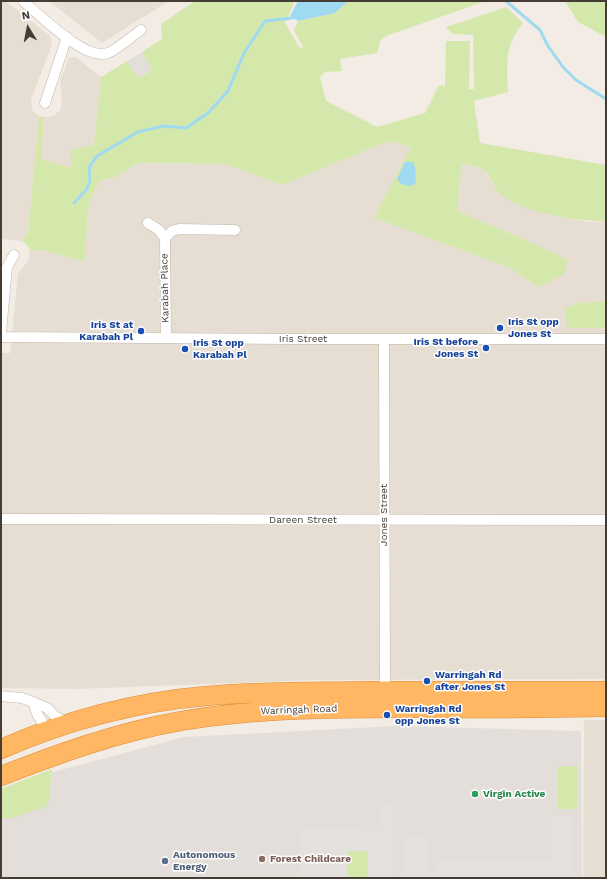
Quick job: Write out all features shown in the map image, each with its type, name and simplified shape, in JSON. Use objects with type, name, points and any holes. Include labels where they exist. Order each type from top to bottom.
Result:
[{"type":"highway","name":"Warringah Road","points":[[1,749],[69,724],[121,710],[205,696],[269,692],[606,691]]},
{"type":"highway","name":"Warringah Road","points":[[1,776],[53,755],[109,737],[180,721],[225,715],[281,710],[321,709],[606,707]]},
{"type":"street","points":[[24,1],[83,49],[97,55],[108,53],[141,30]]},
{"type":"street","points":[[46,103],[67,37]]},
{"type":"street","name":"Karabah Place","points":[[148,223],[159,230],[165,238],[166,338]]},
{"type":"street","name":"Karabah Place","points":[[165,238],[172,230],[179,229],[235,230]]},
{"type":"street","points":[[1,332],[7,267],[14,255]]},
{"type":"street","name":"Iris Street","points":[[1,336],[606,339]]},
{"type":"street","name":"Jones Street","points":[[384,339],[385,691]]},
{"type":"street","name":"Dareen Street","points":[[1,519],[606,520]]},
{"type":"street","points":[[1,696],[22,698],[33,702],[47,708],[57,718],[69,724]]},
{"type":"street","points":[[33,702],[37,714],[48,731]]},
{"type":"shaded area","points":[[1,1],[6,1],[50,36],[52,45],[31,99],[32,110],[39,116],[28,232],[22,241],[1,239]]},
{"type":"shaded area","points":[[49,1],[169,1],[102,43]]},
{"type":"shaded area","points":[[142,52],[153,69],[138,78],[127,61]]},
{"type":"shaded area","points":[[76,57],[101,77],[94,146],[72,168],[40,159],[44,117],[52,116],[60,111],[62,102],[60,81],[69,58]]},
{"type":"shaded area","points":[[389,141],[412,147],[374,218],[508,267],[539,287],[519,237],[457,211],[462,162],[485,170],[498,192],[520,205],[551,215],[590,222],[606,221],[606,301],[578,303],[567,328],[606,328],[606,679],[316,680],[76,689],[1,688],[1,353],[10,353],[18,274],[29,259],[30,251],[42,250],[84,262],[89,204],[99,181],[115,177],[138,163],[225,164],[282,185]]},
{"type":"shaded area","points":[[584,720],[606,720],[606,878],[583,878]]},
{"type":"shaded area","points":[[396,726],[581,731],[582,878],[1,878],[1,795],[27,779],[184,737]]},
{"type":"shaded area","points":[[379,805],[392,805],[392,878],[368,878],[368,851],[347,851],[347,878],[299,878],[300,828],[378,826]]},
{"type":"shaded area","points":[[552,816],[573,816],[574,878],[436,878],[436,861],[552,860]]},
{"type":"shaded area","points":[[403,836],[427,837],[427,878],[403,878]]},
{"type":"green space","points":[[195,1],[295,1],[285,23],[299,47],[304,48],[294,31],[298,21],[335,13],[348,1],[486,1],[389,35],[381,39],[377,53],[340,59],[342,71],[325,72],[320,77],[326,101],[377,127],[425,113],[439,85],[445,86],[446,41],[470,41],[469,89],[474,89],[473,35],[452,34],[446,27],[506,7],[523,23],[512,40],[508,56],[508,92],[474,101],[480,143],[606,165],[606,221],[565,218],[519,205],[507,199],[498,192],[485,171],[462,163],[457,211],[519,237],[568,260],[564,274],[539,287],[508,267],[374,218],[411,147],[389,141],[282,185],[225,164],[138,163],[115,177],[99,181],[89,204],[84,262],[42,250],[30,251],[28,246],[22,241],[28,232],[39,116],[44,117],[41,159],[72,168],[70,150],[94,145],[101,77],[127,61],[138,78],[152,70],[142,52],[162,39],[161,24]]},
{"type":"green space","points":[[565,1],[602,1],[606,5],[606,37],[578,22]]},
{"type":"green space","points":[[606,301],[606,328],[567,328],[565,308],[578,303]]},
{"type":"green space","points":[[577,766],[577,809],[557,809],[557,767]]},
{"type":"green space","points":[[52,769],[48,806],[12,818],[1,818],[1,789]]},
{"type":"green space","points":[[347,851],[368,851],[368,878],[347,878]]},
{"type":"water","points":[[298,1],[348,1],[335,13],[298,21],[290,16]]},
{"type":"water","points":[[405,162],[413,162],[415,167],[416,183],[411,186],[401,184],[397,179]]},
{"type":"waterway","points":[[506,1],[540,30],[548,46],[563,67],[576,80],[606,99]]},
{"type":"waterway","points":[[74,203],[87,189],[90,180],[89,167],[97,156],[138,132],[163,126],[186,128],[208,113],[228,91],[244,53],[265,21],[292,18],[295,14]]},
{"type":"place","name":"Iris St opp Jones St","points":[[500,328]]},
{"type":"place","name":"Iris St at Karabah Pl","points":[[141,331]]},
{"type":"place","name":"Iris St before Jones St","points":[[486,348]]},
{"type":"place","name":"Iris St opp Karabah Pl","points":[[185,349]]},
{"type":"place","name":"Warringah Rd after Jones St","points":[[427,681]]},
{"type":"place","name":"Warringah Rd opp Jones St","points":[[387,715]]},
{"type":"place","name":"Virgin Active","points":[[475,794]]},
{"type":"place","name":"Forest Childcare","points":[[262,859]]},
{"type":"place","name":"Autonomous Energy","points":[[165,861]]}]
